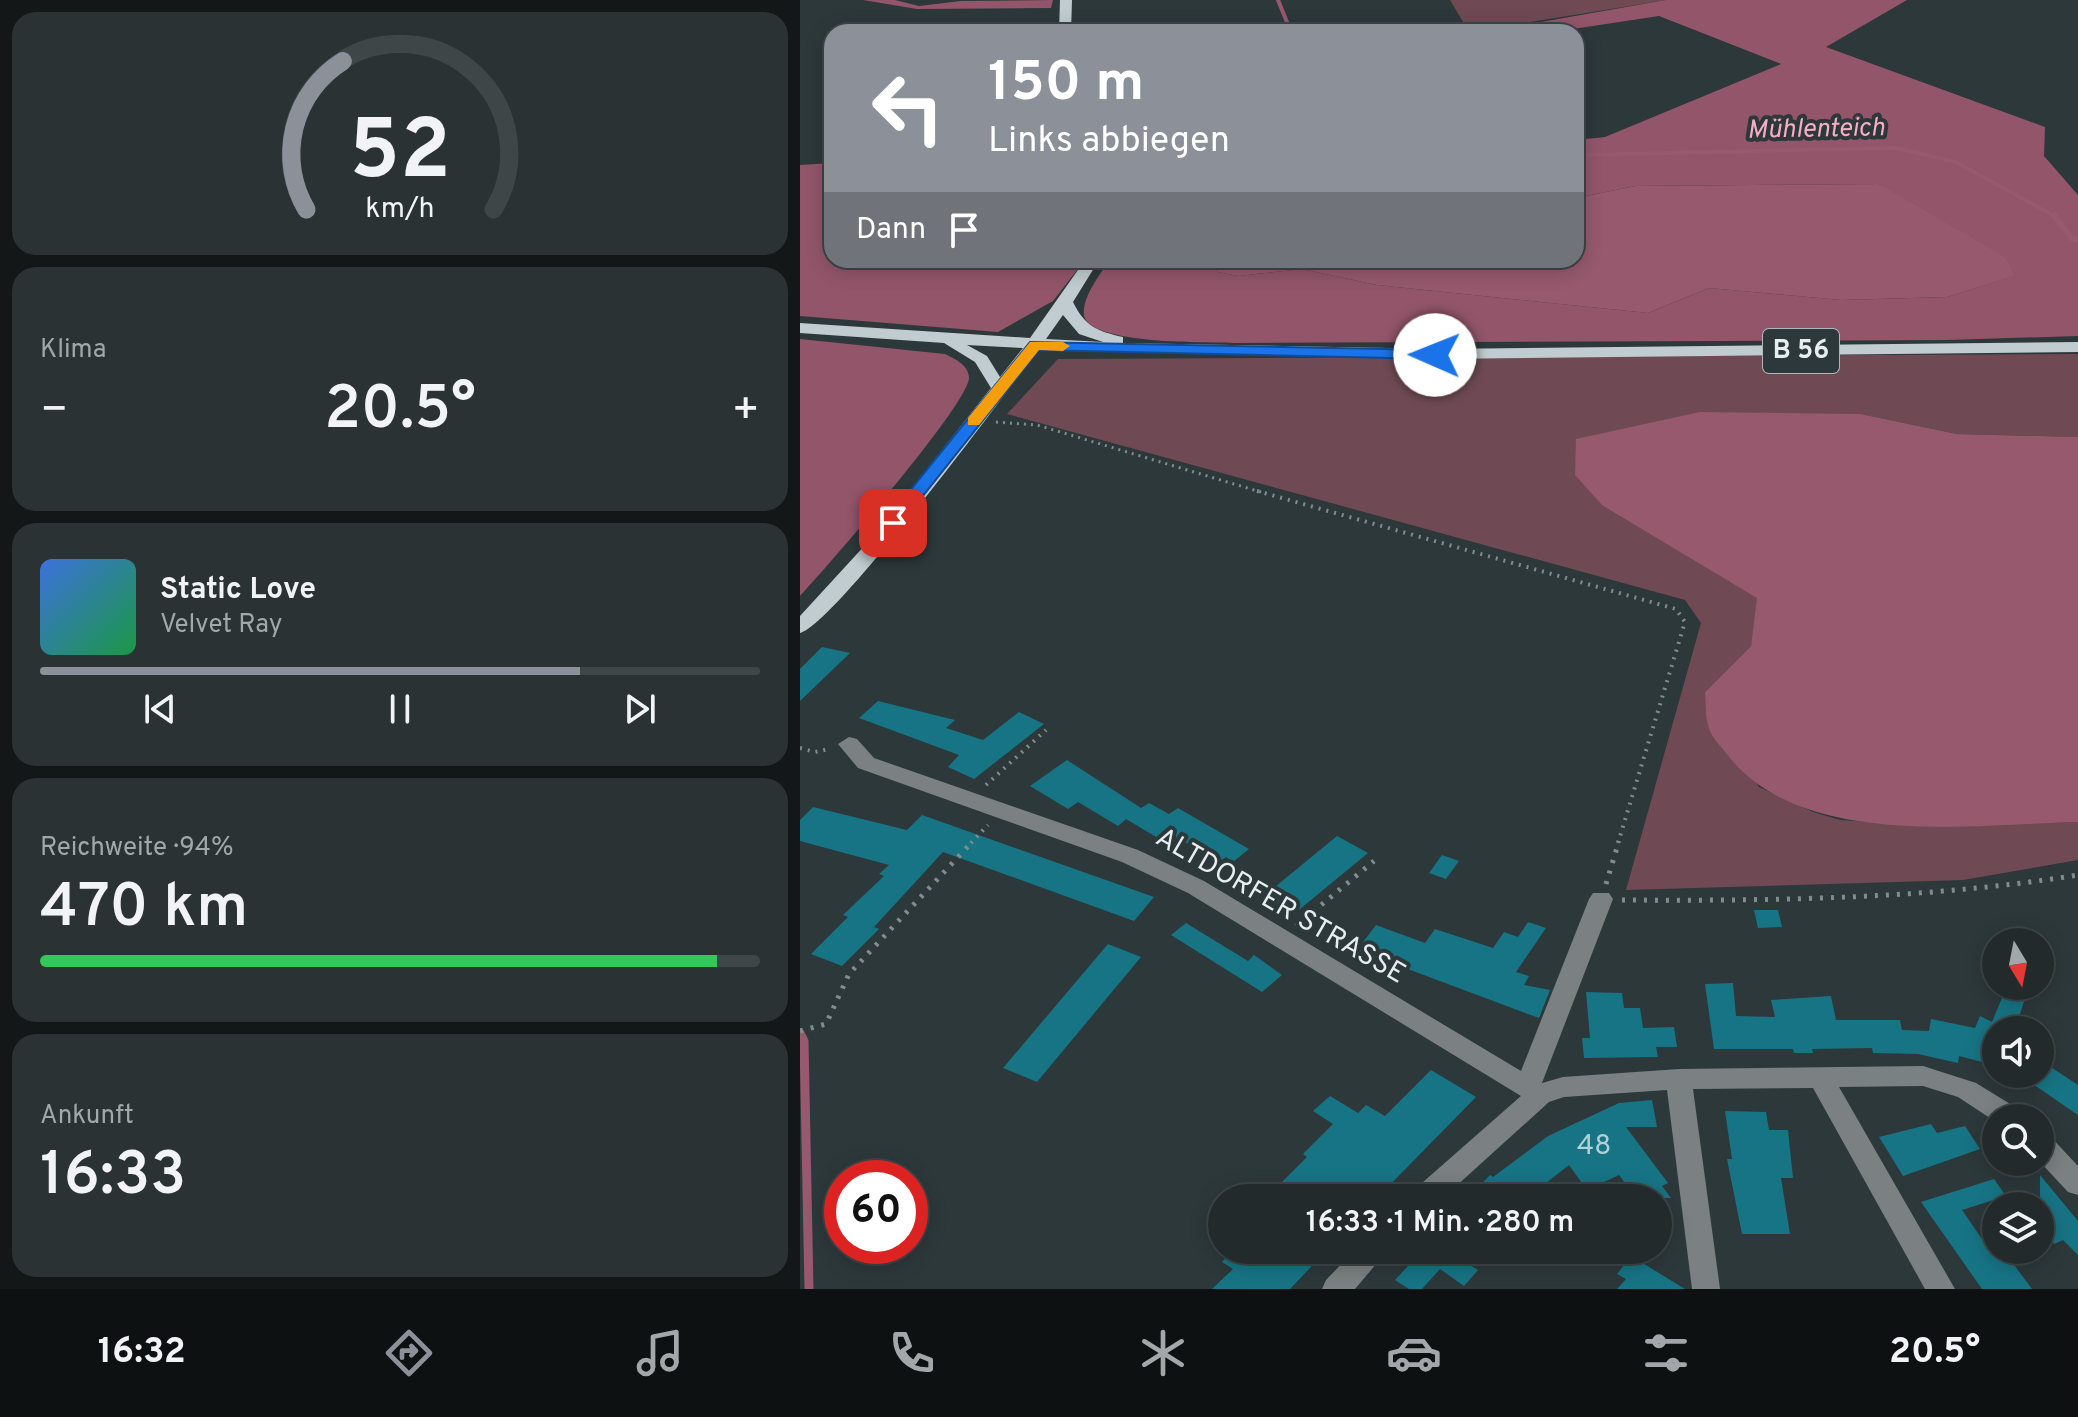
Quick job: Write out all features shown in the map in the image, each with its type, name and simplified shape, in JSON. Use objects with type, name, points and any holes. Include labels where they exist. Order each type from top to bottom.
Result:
[{"type":"main road","points":[[1065,24],[1066,0]]},
{"type":"main road","points":[[800,627],[843,584],[1035,345],[1087,268]]},
{"type":"main road","points":[[1066,303],[1081,330],[1098,337],[1172,351]]},
{"type":"main road","name":"B 56","points":[[800,328],[950,341],[1172,351],[1525,356],[2078,347]]},
{"type":"main road","points":[[950,341],[981,359],[999,388]]},
{"type":"street","name":"ALTDORFER STRASSE","points":[[849,744],[866,763],[1130,856],[1196,887],[1534,1091]]},
{"type":"street","points":[[1438,1184],[1534,1091],[1601,899]]},
{"type":"street","points":[[1534,1091],[1679,1079],[1923,1076],[1967,1090],[1989,1104]]},
{"type":"street","points":[[1820,1077],[1913,1245],[1941,1289]]},
{"type":"street","points":[[1679,1079],[1706,1289]]},
{"type":"street","points":[[2054,1159],[2078,1184]]},
{"type":"street","points":[[1336,1289],[1360,1264]]},
{"type":"path","points":[[974,421],[1037,425],[1369,524],[1676,609],[1685,622],[1601,899],[1728,901],[1990,889],[2078,875]]},
{"type":"path","points":[[969,800],[1046,730]]},
{"type":"path","points":[[800,748],[815,752],[849,744]]},
{"type":"path","points":[[800,1031],[826,1024],[849,974],[1001,812]]},
{"type":"path","points":[[1281,939],[1374,861]]},
{"type":"shaded area","points":[[863,0],[895,0],[919,6],[961,1],[1053,0],[1051,8],[917,9]]},
{"type":"shaded area","points":[[1450,0],[1667,0],[1518,24],[1464,24]]},
{"type":"shaded area","points":[[1666,0],[1907,0],[1826,47],[2045,127],[2044,156],[2078,195],[2078,336],[1948,340],[1236,343],[1127,337],[1091,325],[1084,315],[1089,294],[1104,268],[1217,268],[1218,272],[1238,276],[1302,269],[1377,285],[1648,313],[1709,288],[1841,300],[1947,297],[2014,276],[1879,184],[1636,186],[1584,196],[1584,139],[1605,137],[1781,64],[1659,16],[1584,27],[1584,24],[1530,24]]},
{"type":"shaded area","points":[[824,164],[824,268],[1079,268],[1053,301],[998,332],[800,316],[800,165]]},
{"type":"shaded area","points":[[1879,184],[2005,257],[2015,276],[1947,297],[1841,300],[1709,288],[1648,313],[1377,285],[1302,269],[1238,276],[1218,272],[1217,268],[1584,268],[1584,196],[1636,186]]},
{"type":"shaded area","points":[[800,339],[945,354],[964,366],[969,378],[963,394],[922,451],[800,596]]},
{"type":"shaded area","points":[[2078,354],[2078,437],[1957,434],[1861,414],[1603,506],[1758,598],[1751,646],[1705,692],[1759,787],[1813,812],[1840,820],[1920,825],[2078,822],[2078,860],[1963,880],[1626,890],[1701,623],[1685,600],[1007,414],[1058,359]]},
{"type":"shaded area","points":[[1700,412],[1861,414],[1957,434],[2078,437],[2078,822],[1939,827],[1889,825],[1841,818],[1797,805],[1758,784],[1726,753],[1710,731],[1705,692],[1751,646],[1757,598],[1603,506],[1575,475],[1576,439]]},
{"type":"building","points":[[822,647],[850,653],[800,701],[800,669]]},
{"type":"building","points":[[878,701],[955,720],[946,728],[983,740],[1019,712],[1044,724],[974,779],[948,767],[959,755],[859,718]]},
{"type":"building","points":[[1067,760],[1141,808],[1149,803],[1169,814],[1178,808],[1249,849],[1233,862],[1226,857],[1219,862],[1176,837],[1168,844],[1126,819],[1118,826],[1078,802],[1068,809],[1030,786]]},
{"type":"building","points":[[813,807],[907,830],[922,815],[1154,897],[1134,921],[943,852],[874,927],[879,929],[842,966],[811,954],[848,917],[843,915],[884,876],[879,874],[889,865],[800,841],[800,820]]},
{"type":"building","points":[[1337,836],[1368,853],[1294,914],[1264,896]]},
{"type":"building","points":[[1442,855],[1459,861],[1446,879],[1429,873]]},
{"type":"building","points":[[1754,910],[1778,910],[1782,927],[1758,928]]},
{"type":"building","points":[[1528,922],[1546,928],[1516,972],[1529,976],[1524,985],[1550,990],[1539,1018],[1357,950],[1376,925],[1425,943],[1435,929],[1493,948],[1504,932],[1518,937]]},
{"type":"building","points":[[1186,923],[1248,961],[1254,955],[1282,975],[1262,992],[1171,935]]},
{"type":"building","points":[[1108,944],[1141,957],[1037,1082],[1003,1068]]},
{"type":"building","points":[[1733,983],[1736,1016],[1775,1017],[1771,1000],[1831,996],[1836,1020],[1900,1020],[1902,1030],[1929,1031],[1931,1019],[1975,1028],[1980,1016],[1982,1062],[1959,1056],[1958,1063],[1918,1054],[1873,1053],[1872,1048],[1812,1049],[1813,1053],[1794,1053],[1793,1049],[1714,1049],[1705,984]]},
{"type":"building","points":[[1586,992],[1622,993],[1624,1008],[1640,1008],[1643,1028],[1674,1027],[1677,1047],[1656,1047],[1658,1057],[1584,1058],[1582,1038],[1590,1038]]},
{"type":"building","points":[[2001,1000],[2025,1000],[2019,1016],[1994,1016]]},
{"type":"building","points":[[2054,1069],[2078,1085],[2078,1115],[2038,1088],[2054,1088]]},
{"type":"building","points":[[1431,1070],[1476,1097],[1391,1184],[1281,1183],[1307,1157],[1303,1154],[1333,1124],[1313,1111],[1330,1096],[1358,1113],[1366,1105],[1385,1116]]},
{"type":"building","points":[[1652,1100],[1657,1127],[1626,1127],[1668,1183],[1626,1184],[1619,1175],[1600,1184],[1583,1184],[1569,1165],[1545,1184],[1481,1184],[1548,1136],[1619,1103]]},
{"type":"building","points":[[1725,1111],[1766,1112],[1769,1130],[1788,1130],[1793,1178],[1781,1178],[1790,1234],[1742,1234],[1727,1159],[1732,1159]]},
{"type":"building","points":[[1931,1124],[1937,1133],[1965,1126],[1980,1149],[1903,1176],[1879,1137]]},
{"type":"building","points":[[2041,1176],[2078,1221],[2078,1255],[2063,1240],[2054,1244],[2054,1192],[2040,1192]]},
{"type":"building","points":[[1994,1179],[2003,1192],[1982,1192],[1982,1204],[1962,1210],[1982,1239],[1982,1264],[2013,1264],[2032,1289],[1982,1289],[1921,1202]]},
{"type":"building","points":[[1225,1264],[1314,1264],[1290,1289],[1212,1289],[1233,1269]]},
{"type":"building","points":[[1410,1264],[1468,1264],[1478,1270],[1464,1286],[1440,1269],[1422,1289],[1409,1289],[1395,1280]]},
{"type":"building","points":[[1625,1264],[1644,1264],[1685,1289],[1617,1289],[1626,1279],[1617,1274]]},
{"type":"waterway","name":"Mühlenteich","points":[[1278,0],[1288,24]]},
{"type":"waterway","name":"Mühlenteich","points":[[1584,155],[1896,148],[1956,162],[2055,217]]},
{"type":"waterway","name":"Mühlenteich","points":[[2055,217],[2072,239],[2078,239]]},
{"type":"waterway","points":[[800,1033],[804,1041],[809,1289]]},
{"type":"slow traffic","points":[[974,421],[1035,345],[1063,346]]},
{"type":"route","points":[[893,523],[1035,345],[1172,351],[1435,355]]}]
